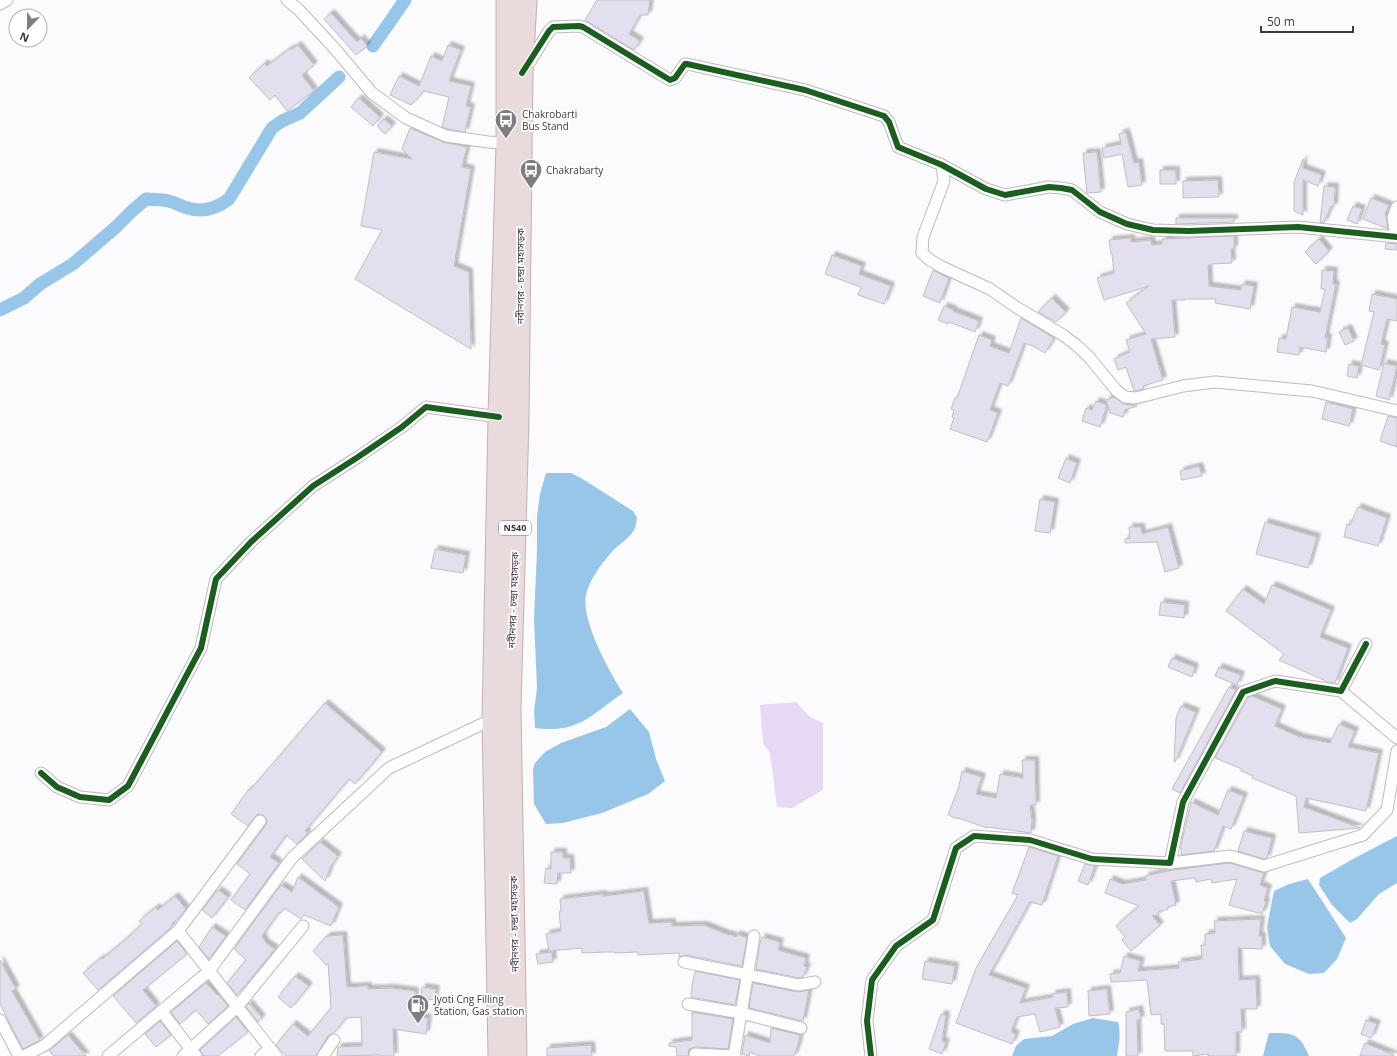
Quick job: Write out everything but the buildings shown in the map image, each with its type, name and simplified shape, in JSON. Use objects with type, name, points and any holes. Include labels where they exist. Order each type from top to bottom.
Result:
[{"type":"highway","name":"নবীনগর - চন্দ্রা মহাসড়ক","points":[[507,0],[507,143],[510,348],[518,419],[510,708],[516,1056]]},
{"type":"highway","name":"নবীনগর - চন্দ্রা মহাসড়ক","points":[[498,1056],[493,719],[499,417],[510,348],[526,0]]},
{"type":"street","points":[[0,4],[7,0]]},
{"type":"street","points":[[287,0],[299,10],[336,50],[372,93],[406,118],[446,136],[507,143]]},
{"type":"street","points":[[522,73],[549,30],[553,27],[579,26],[670,80],[675,78],[682,66],[687,64],[805,90],[884,116],[889,122],[898,147],[942,165],[986,189],[1005,195],[1049,187],[1072,190],[1100,212],[1127,224],[1153,230],[1189,231],[1298,227],[1396,236],[1393,217],[1397,207]]},
{"type":"street","points":[[942,165],[944,181],[923,238],[922,253],[942,267],[990,289],[1016,307],[1063,334],[1088,357],[1116,390],[1125,397],[1136,398],[1191,385],[1215,382],[1312,391],[1397,411]]},
{"type":"street","points":[[41,773],[57,788],[80,797],[109,800],[128,786],[201,648],[216,578],[251,542],[312,486],[358,457],[426,407],[499,417]]},
{"type":"street","points":[[1340,691],[1366,644]]},
{"type":"street","points":[[1170,863],[1183,802],[1243,692],[1275,681],[1340,691],[1397,738]]},
{"type":"street","points":[[108,1056],[209,971],[292,858],[389,768],[493,719]]},
{"type":"street","points":[[870,1056],[867,1021],[872,980],[896,946],[933,920],[956,848],[974,836],[1030,840],[1092,859],[1170,863],[1230,856],[1264,866],[1363,835],[1388,810],[1397,751]]},
{"type":"street","points":[[24,1056],[45,1045],[178,931],[260,821]]},
{"type":"street","points":[[161,1011],[190,1054],[237,1006],[303,926]]},
{"type":"street","points":[[178,931],[273,1052],[261,1056]]},
{"type":"street","points":[[695,1054],[735,1056],[754,936]]},
{"type":"street","points":[[684,962],[799,985],[815,982]]},
{"type":"street","points":[[688,1004],[741,1012],[801,1028]]},
{"type":"street","points":[[0,1020],[19,1056]]},
{"type":"street","points":[[323,1056],[334,1040]]},
{"type":"street","points":[[118,1047],[126,1056]]},
{"type":"shaded area","points":[[796,702],[810,717],[823,723],[823,790],[792,808],[777,807],[770,753],[763,743],[760,705]]},
{"type":"water","points":[[546,473],[571,473],[633,511],[637,518],[632,533],[613,551],[594,576],[587,591],[585,602],[596,643],[623,693],[583,721],[562,728],[550,729],[535,728],[534,711],[537,688],[534,619],[537,517],[540,494]]},
{"type":"water","points":[[630,709],[649,732],[656,759],[665,781],[648,794],[602,813],[563,823],[546,824],[534,804],[533,769],[535,763],[545,752],[561,743],[606,727]]},
{"type":"water","points":[[1397,836],[1397,883],[1379,894],[1357,919],[1350,923],[1332,905],[1319,885],[1320,878]]},
{"type":"water","points":[[1308,879],[1346,938],[1337,959],[1324,973],[1309,974],[1285,964],[1270,946],[1267,927],[1274,891],[1289,884]]},
{"type":"water","points":[[1093,1018],[1118,1022],[1120,1035],[1117,1056],[1012,1056],[1016,1046],[1024,1039],[1052,1036],[1073,1024]]},
{"type":"water","points":[[1269,1033],[1284,1033],[1298,1038],[1302,1042],[1309,1056],[1263,1056]]},
{"type":"waterway","points":[[373,46],[405,0]]},
{"type":"waterway","points":[[0,310],[24,298],[40,284],[73,264],[146,199],[165,200],[199,210],[210,209],[229,199],[272,128],[282,121],[300,113],[339,77]]},
{"type":"cycle path","points":[[522,73],[553,27],[579,26],[670,80],[675,78],[685,64],[687,64],[805,90],[884,116],[889,122],[898,147],[942,165],[986,189],[1005,195],[1049,187],[1072,190],[1100,212],[1127,224],[1153,230],[1189,231],[1298,227],[1397,237]]},
{"type":"cycle path","points":[[41,773],[57,787],[80,797],[109,800],[128,786],[201,648],[216,579],[251,542],[313,486],[402,427],[426,407],[499,417]]},
{"type":"cycle path","points":[[871,1056],[867,1021],[872,980],[896,946],[933,920],[956,848],[974,836],[1030,840],[1092,859],[1170,863],[1183,802],[1243,692],[1275,681],[1341,691],[1366,644]]},
{"type":"place","name":"Chakrobarti Bus Stand","points":[[506,140]]},
{"type":"place","name":"Chakrabarty","points":[[531,190]]},
{"type":"place","name":"Jyoti Cng Filling Station, Gas station","points":[[418,1024]]}]
